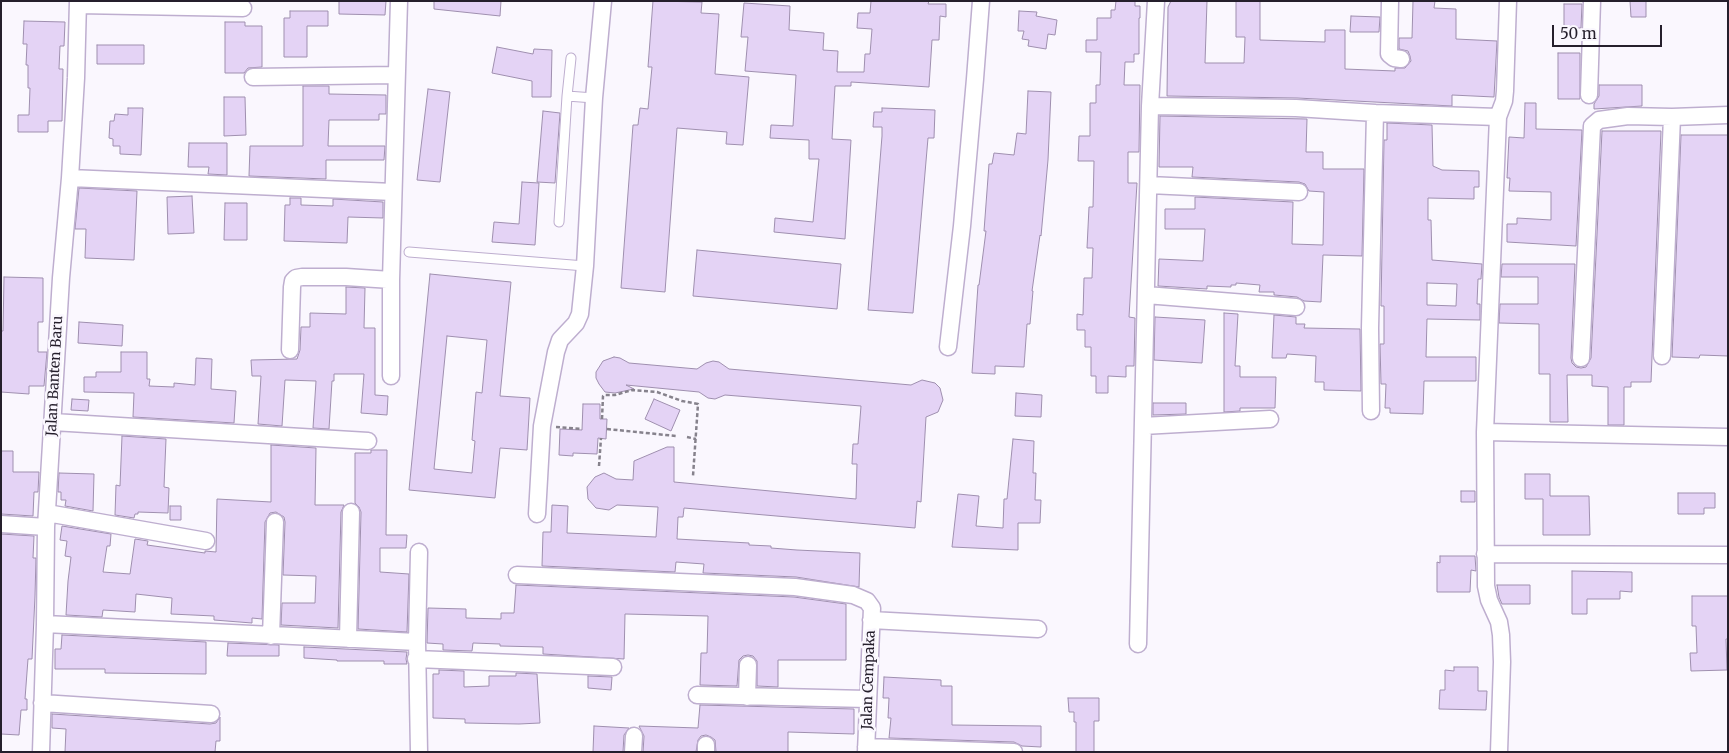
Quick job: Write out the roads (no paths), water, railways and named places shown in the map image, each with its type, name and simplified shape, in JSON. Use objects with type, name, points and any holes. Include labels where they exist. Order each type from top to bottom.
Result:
[{"type":"street","points":[[391,376],[391,280],[399,1]]},
{"type":"street","points":[[537,514],[542,426],[558,345],[576,323],[580,314],[585,266],[594,98],[603,1]]},
{"type":"street","points":[[948,347],[962,226],[981,1]]},
{"type":"street","points":[[1138,644],[1150,106],[1156,1]]},
{"type":"street","points":[[1390,1],[1389,54],[1394,58],[1401,59]]},
{"type":"street","points":[[1500,752],[1501,634],[1499,622],[1489,600],[1486,586],[1485,432],[1498,117],[1504,96],[1508,1]]},
{"type":"street","points":[[1589,95],[1592,1]]},
{"type":"street","points":[[78,3],[243,8]]},
{"type":"street","name":"Jalan Banten Baru","points":[[41,752],[47,520],[70,178],[78,3]]},
{"type":"street","points":[[253,77],[396,75]]},
{"type":"street","points":[[1150,106],[1296,108],[1498,117]]},
{"type":"street","points":[[1371,411],[1370,328],[1375,113]]},
{"type":"street","points":[[1581,358],[1592,126],[1599,120],[1628,116],[1672,117],[1728,114]]},
{"type":"street","points":[[1662,356],[1672,117]]},
{"type":"street","points":[[70,178],[393,192]]},
{"type":"street","points":[[1149,185],[1299,192]]},
{"type":"street","points":[[290,350],[292,287],[296,278],[346,277],[391,280]]},
{"type":"street","points":[[1146,295],[1296,307]]},
{"type":"street","points":[[1143,426],[1270,419]]},
{"type":"street","points":[[53,422],[368,441]]},
{"type":"street","points":[[1485,432],[1728,437]]},
{"type":"street","points":[[348,639],[351,512]]},
{"type":"street","points":[[1,524],[47,520],[206,541]]},
{"type":"street","points":[[271,636],[275,522]]},
{"type":"street","points":[[419,552],[416,659],[419,752]]},
{"type":"street","points":[[1485,554],[1728,556]]},
{"type":"street","points":[[517,575],[795,588],[853,595],[867,601],[871,614],[1038,630]]},
{"type":"street","name":"Jalan Cempaka","points":[[866,749],[871,614]]},
{"type":"street","points":[[45,624],[417,642]]},
{"type":"street","points":[[416,659],[613,667]]},
{"type":"street","points":[[747,697],[748,665]]},
{"type":"street","points":[[697,695],[867,698]]},
{"type":"street","points":[[42,703],[211,714]]},
{"type":"street","points":[[866,749],[1014,752]]},
{"type":"lane","points":[[559,222],[571,58]]},
{"type":"lane","points":[[567,96],[594,98]]},
{"type":"lane","points":[[409,252],[585,266]]}]
